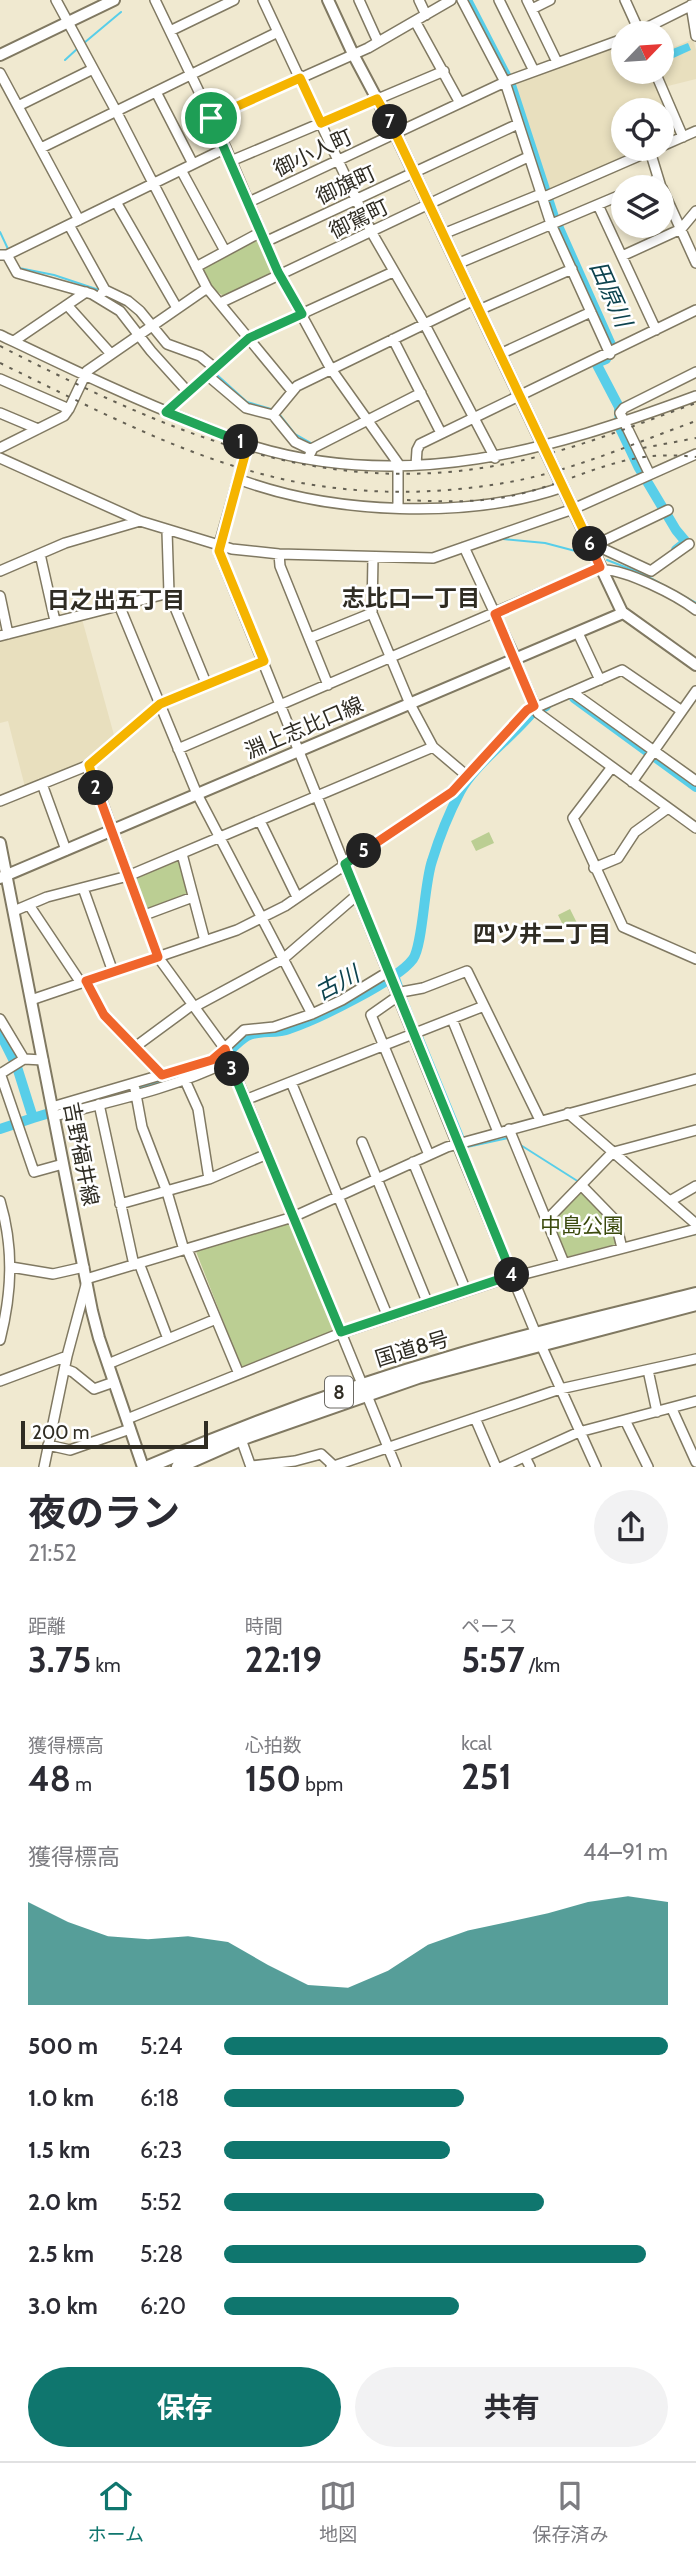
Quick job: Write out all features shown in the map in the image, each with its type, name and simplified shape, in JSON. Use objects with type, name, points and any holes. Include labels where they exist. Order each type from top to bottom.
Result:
[{"type":"highway","name":"国道8号","points":[[538,1339],[696,1294]]},
{"type":"highway","name":"国道8号","points":[[178,1467],[364,1389],[460,1354],[696,1304]]},
{"type":"highway","name":"国道8号","points":[[148,1467],[237,1429],[364,1389]]},
{"type":"main road","points":[[0,55],[114,0]]},
{"type":"main road","points":[[328,0],[396,135],[623,613],[696,665]]},
{"type":"main road","name":"淵上志比口線","points":[[3,877],[623,613]]},
{"type":"main road","name":"吉野福井線","points":[[0,843],[3,877],[14,911],[99,1338],[143,1467]]},
{"type":"street","points":[[56,0],[207,288],[292,391]]},
{"type":"street","points":[[155,0],[226,148],[281,275],[331,369],[399,466],[398,507]]},
{"type":"street","points":[[170,31],[234,0]]},
{"type":"street","points":[[263,0],[372,233],[475,416],[495,458]]},
{"type":"street","points":[[359,0],[378,43]]},
{"type":"street","points":[[419,0],[426,15]]},
{"type":"street","points":[[211,118],[378,43],[451,0]]},
{"type":"street","points":[[462,0],[505,82],[551,224],[610,354]]},
{"type":"street","points":[[499,0],[534,71]]},
{"type":"street","points":[[550,0],[530,5],[557,62]]},
{"type":"street","points":[[625,0],[634,21]]},
{"type":"street","points":[[662,21],[694,4],[696,36]]},
{"type":"street","points":[[415,21],[460,103]]},
{"type":"street","points":[[41,148],[278,32]]},
{"type":"street","name":"御小人町","points":[[249,202],[505,82],[611,43]]},
{"type":"street","points":[[18,106],[93,69]]},
{"type":"street","points":[[231,161],[444,71]]},
{"type":"street","points":[[0,73],[79,220]]},
{"type":"street","points":[[660,84],[683,137]]},
{"type":"street","points":[[156,92],[192,164]]},
{"type":"street","name":"御旗町","points":[[265,242],[518,124]]},
{"type":"street","points":[[674,141],[695,133]]},
{"type":"street","points":[[226,148],[4,255],[17,273],[128,301],[167,344],[200,356],[246,408],[273,415],[295,442],[310,454]]},
{"type":"street","name":"御駕町","points":[[220,303],[528,157]]},
{"type":"street","points":[[443,234],[626,161]]},
{"type":"street","points":[[181,170],[225,251]]},
{"type":"street","points":[[457,264],[611,199]]},
{"type":"street","points":[[116,202],[177,308]]},
{"type":"street","points":[[598,205],[656,330]]},
{"type":"street","points":[[622,256],[681,229],[696,211]]},
{"type":"street","points":[[674,214],[681,229],[692,242],[696,263]]},
{"type":"street","points":[[69,225],[102,294],[120,311],[188,392]]},
{"type":"street","points":[[196,267],[261,232]]},
{"type":"street","points":[[273,415],[297,386],[331,369],[424,324],[572,269]]},
{"type":"street","points":[[166,412],[249,338],[393,272]]},
{"type":"street","points":[[0,448],[64,416],[85,373],[207,288]]},
{"type":"street","points":[[13,341],[86,292]]},
{"type":"street","points":[[67,305],[111,354]]},
{"type":"street","points":[[416,465],[420,444],[696,310]]},
{"type":"street","points":[[500,354],[591,312]]},
{"type":"street","points":[[0,335],[166,412],[248,444],[399,466],[495,458],[624,422],[696,396]]},
{"type":"street","points":[[393,339],[441,433]]},
{"type":"street","points":[[649,473],[620,413],[624,408],[696,372]]},
{"type":"street","points":[[0,379],[69,410]]},
{"type":"street","points":[[310,454],[421,393]]},
{"type":"street","points":[[0,413],[38,429]]},
{"type":"street","points":[[248,444],[219,545],[220,556],[457,1144],[538,1339],[596,1467]]},
{"type":"street","points":[[0,458],[140,522],[219,545],[279,554],[435,558],[573,509],[696,454]]},
{"type":"street","points":[[238,479],[304,498],[398,507],[475,506],[519,500],[563,487]]},
{"type":"street","points":[[593,546],[668,510]]},
{"type":"street","points":[[0,571],[65,543],[140,522]]},
{"type":"street","points":[[167,531],[169,593],[206,684]]},
{"type":"street","points":[[648,577],[689,544]]},
{"type":"street","points":[[593,546],[648,577],[696,610]]},
{"type":"street","points":[[464,547],[538,713],[696,828]]},
{"type":"street","points":[[40,554],[55,621]]},
{"type":"street","points":[[279,554],[280,566],[328,685]]},
{"type":"street","points":[[373,556],[372,613],[410,704],[433,747],[466,775]]},
{"type":"street","points":[[178,749],[601,569],[648,577]]},
{"type":"street","points":[[0,596],[4,635],[169,593]]},
{"type":"street","points":[[119,605],[197,794],[312,1014]]},
{"type":"street","points":[[310,638],[372,613]]},
{"type":"street","points":[[578,633],[600,680]]},
{"type":"street","points":[[0,801],[89,765],[160,704],[264,661]]},
{"type":"street","points":[[31,1000],[205,941],[262,918],[452,792],[527,710],[622,670],[682,711]]},
{"type":"street","points":[[632,782],[696,691]]},
{"type":"street","points":[[572,692],[696,781]]},
{"type":"street","points":[[14,911],[47,897],[128,876],[433,747]]},
{"type":"street","points":[[89,765],[158,957],[225,1049],[396,1467]]},
{"type":"street","points":[[612,767],[573,818],[594,868],[623,927],[696,959]]},
{"type":"street","points":[[42,783],[66,850]]},
{"type":"street","points":[[594,868],[618,858],[635,832],[668,808]]},
{"type":"street","points":[[260,821],[297,897]]},
{"type":"street","points":[[182,853],[205,941]]},
{"type":"street","points":[[83,888],[113,972]]},
{"type":"street","points":[[135,1047],[193,1006],[283,959],[357,895]]},
{"type":"street","points":[[142,916],[193,897]]},
{"type":"street","points":[[29,905],[104,1015],[162,1075]]},
{"type":"street","points":[[429,1155],[372,1015],[397,994],[423,989],[467,971],[540,1121]]},
{"type":"street","points":[[53,1112],[99,1104],[162,1075],[212,1060],[244,1030],[274,1027],[312,1014],[342,1000],[388,972]]},
{"type":"street","points":[[245,1100],[484,1006]]},
{"type":"street","points":[[0,1018],[19,1062]]},
{"type":"street","points":[[452,1018],[498,1132]]},
{"type":"street","points":[[43,1060],[19,1062],[0,1073],[34,1172],[63,1164]]},
{"type":"street","points":[[53,1112],[184,1078],[229,1061]]},
{"type":"street","points":[[184,1078],[198,1109],[209,1179]]},
{"type":"street","points":[[11,1267],[86,1276],[136,1264],[293,1217],[457,1144],[696,1079]]},
{"type":"street","points":[[291,1082],[388,1317]]},
{"type":"street","points":[[135,1089],[142,1128],[186,1249],[239,1374]]},
{"type":"street","points":[[99,1104],[136,1264],[167,1339]]},
{"type":"street","points":[[568,1113],[696,1224]]},
{"type":"street","points":[[509,1129],[564,1264]]},
{"type":"street","points":[[547,1220],[614,1152],[696,1130]]},
{"type":"street","points":[[362,1142],[428,1304]]},
{"type":"street","points":[[120,1204],[209,1179],[267,1154]]},
{"type":"street","points":[[413,1162],[466,1291]]},
{"type":"street","points":[[580,1185],[615,1220],[622,1248]]},
{"type":"street","points":[[670,1201],[696,1186]]},
{"type":"street","points":[[0,1201],[10,1241],[11,1267],[0,1340]]},
{"type":"street","points":[[48,1445],[70,1450],[239,1374],[341,1332],[512,1277],[696,1229]]},
{"type":"street","points":[[44,1467],[86,1276]]},
{"type":"street","points":[[108,1364],[216,1319]]},
{"type":"street","points":[[0,1381],[67,1356]]},
{"type":"street","points":[[241,1439],[251,1467],[295,1464],[321,1454],[336,1466],[560,1389],[696,1359]]},
{"type":"street","points":[[65,1369],[94,1389],[114,1382]]},
{"type":"street","points":[[648,1370],[657,1412]]},
{"type":"street","points":[[502,1467],[579,1432],[696,1401]]},
{"type":"street","points":[[672,1409],[694,1449],[696,1462]]},
{"type":"street","points":[[475,1418],[496,1467]]},
{"type":"street","points":[[625,1420],[648,1467]]},
{"type":"street","points":[[525,1457],[530,1467]]},
{"type":"shaded area","points":[[693,39],[696,50],[696,79],[660,88],[664,98],[611,98],[611,161],[622,161],[548,192],[513,81],[611,46],[611,84],[674,84],[674,47]]},
{"type":"shaded area","points":[[674,122],[680,137],[674,139]]},
{"type":"shaded area","points":[[82,619],[114,735],[85,761],[25,787],[8,721],[0,723],[0,640]]},
{"type":"green space","points":[[255,239],[260,241],[273,272],[271,277],[225,297],[210,287],[203,272],[206,264]]},
{"type":"green space","points":[[489,832],[494,843],[476,851],[471,841]]},
{"type":"green space","points":[[182,854],[193,897],[142,916],[128,876]]},
{"type":"green space","points":[[570,909],[577,923],[565,929],[558,915]]},
{"type":"green space","name":"中島公園","points":[[582,1189],[613,1220],[617,1244],[567,1257],[563,1254],[555,1217]]},
{"type":"green space","points":[[289,1221],[335,1332],[242,1369],[195,1249]]},
{"type":"water","points":[[688,43],[691,50],[674,58],[674,48]]},
{"type":"waterway","name":"田原川","points":[[467,0],[511,85],[554,217],[612,347],[606,359],[596,363],[619,407],[620,428],[639,468],[686,542],[676,550]]},
{"type":"waterway","points":[[84,43],[121,12]]},
{"type":"waterway","points":[[65,60],[77,49]]},
{"type":"waterway","points":[[0,232],[8,249]]},
{"type":"waterway","points":[[19,268],[54,275],[99,290]]},
{"type":"waterway","points":[[126,305],[140,317]]},
{"type":"waterway","points":[[216,374],[247,402],[271,409]]},
{"type":"waterway","points":[[280,415],[295,434],[311,443]]},
{"type":"waterway","points":[[503,539],[545,543],[583,553]]},
{"type":"waterway","points":[[607,560],[643,574],[696,603]]},
{"type":"waterway","name":"古川","points":[[574,698],[696,787]]},
{"type":"waterway","name":"古川","points":[[0,1033],[17,1067],[33,1118],[210,1065],[247,1036],[289,1029],[336,1009],[391,978],[413,959],[416,952],[432,861],[460,792],[483,762],[531,714],[546,706]]},
{"type":"waterway","points":[[397,972],[403,989]]},
{"type":"waterway","points":[[405,995],[418,1029]]},
{"type":"waterway","points":[[421,1034],[464,1139]]},
{"type":"waterway","points":[[0,1129],[33,1118]]},
{"type":"waterway","points":[[467,1147],[508,1138]]},
{"type":"waterway","points":[[519,1144],[579,1182]]},
{"type":"waterway","points":[[627,1250],[696,1234]]},
{"type":"railway","points":[[0,346],[59,376],[178,428],[238,448],[299,463],[362,472],[427,473],[520,461],[596,439],[696,403]]},
{"type":"railway","points":[[0,363],[126,424],[224,463],[289,481],[354,490],[419,492],[515,481],[584,462],[696,421]]},
{"type":"railway","points":[[643,448],[696,438]]},
{"type":"railway","points":[[407,500],[464,501],[506,497],[625,461],[670,455],[696,457]]},
{"type":"district","name":"志比口一丁目","points":[[411,598]]},
{"type":"district","name":"日之出五丁目","points":[[116,600]]},
{"type":"district","name":"四ツ井二丁目","points":[[542,934]]},
{"type":"route","points":[[300,78],[321,123],[377,99],[600,567],[495,614],[534,706],[527,710],[452,792],[345,864],[512,1276],[341,1332],[225,1049],[212,1060],[162,1075],[104,1015],[86,981],[158,957],[89,765],[160,704],[264,661],[219,551],[248,444],[166,412],[249,338],[302,314],[278,272],[211,118],[300,78]]}]
